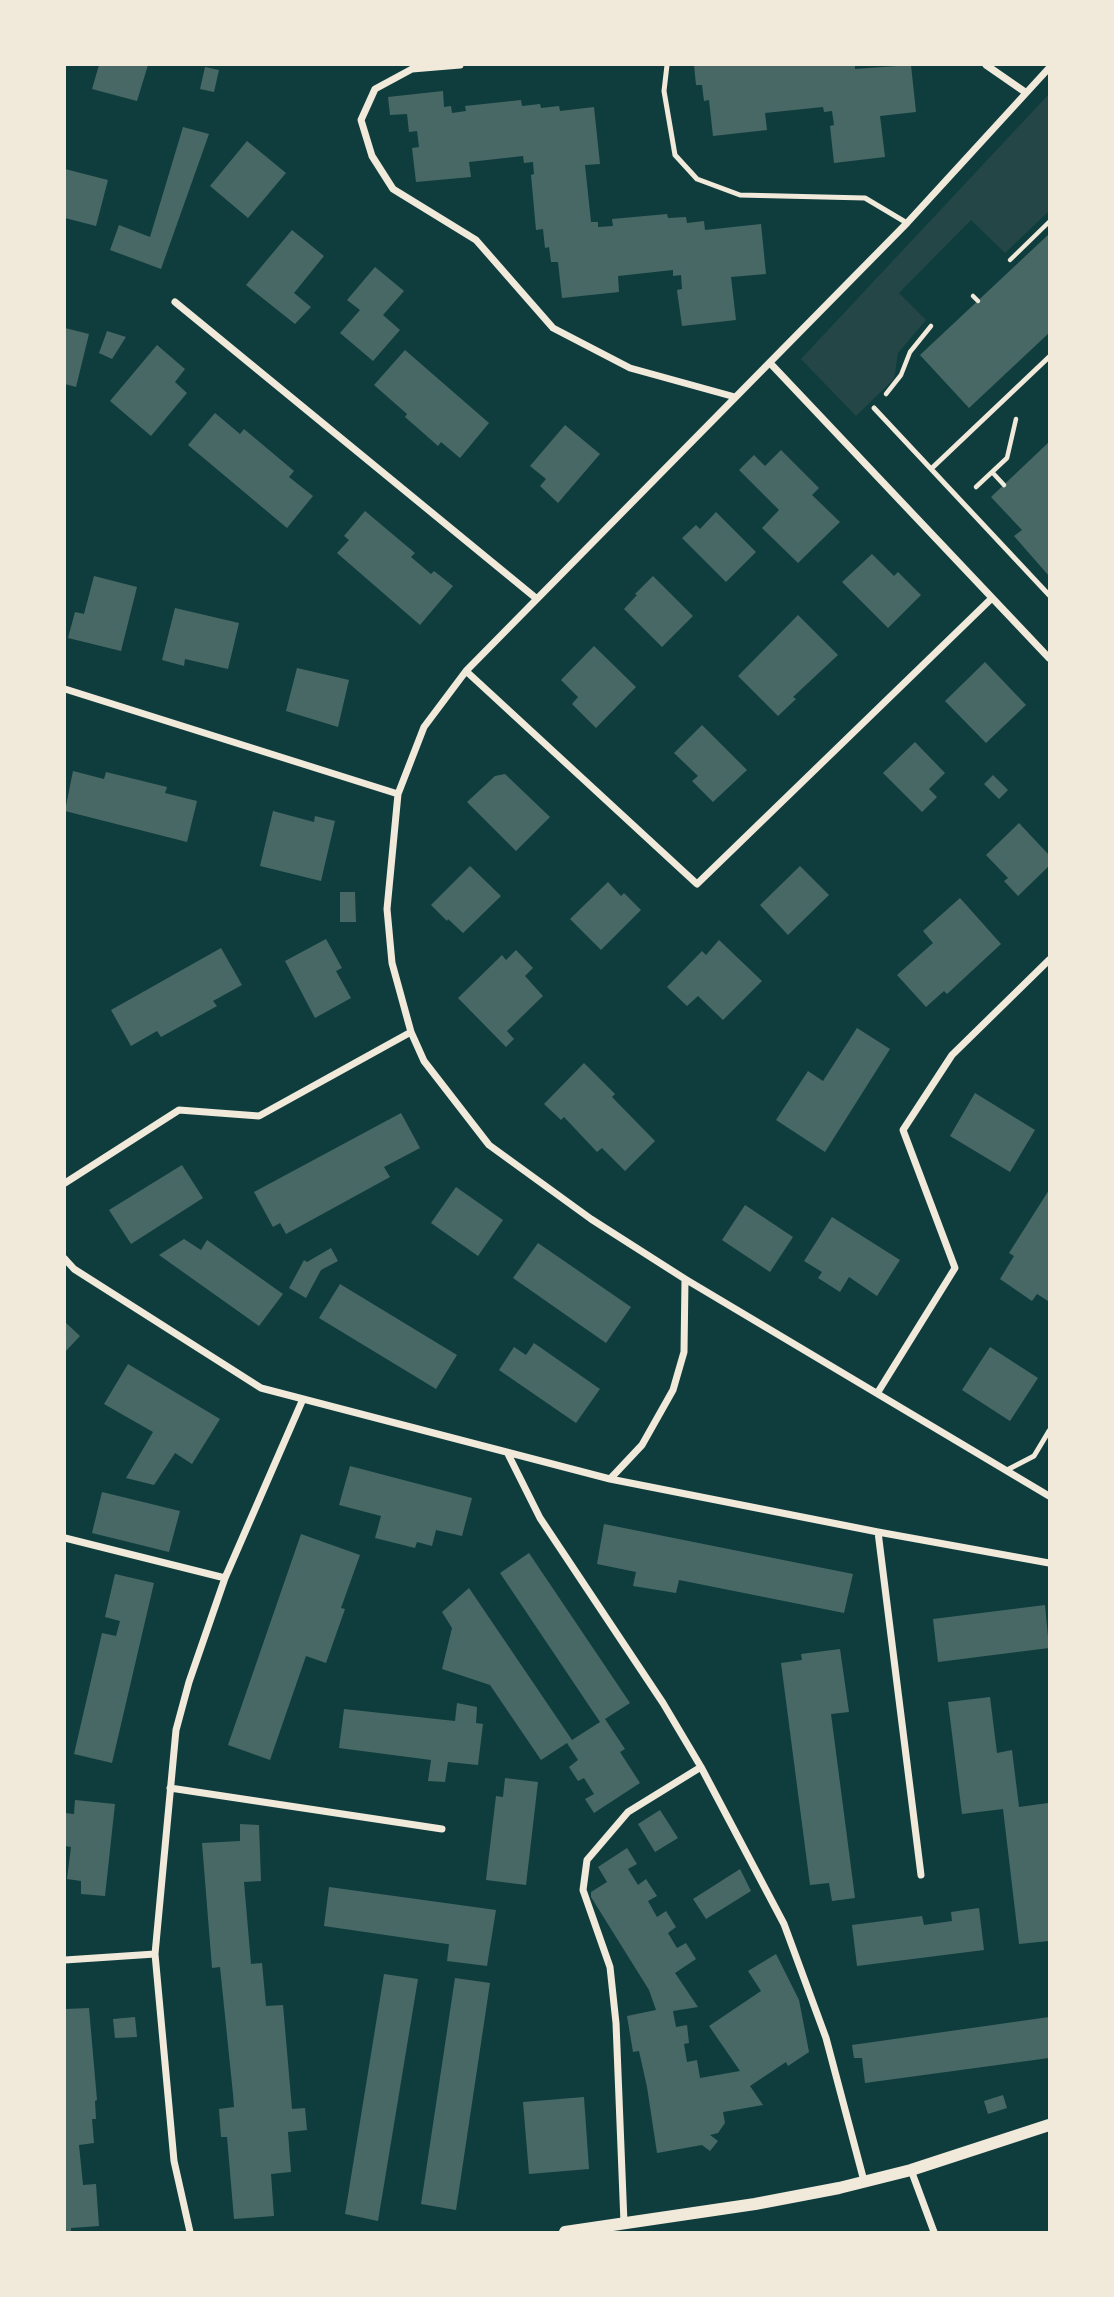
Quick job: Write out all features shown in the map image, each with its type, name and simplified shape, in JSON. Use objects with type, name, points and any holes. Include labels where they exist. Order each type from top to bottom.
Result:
[{"type":"street","points":[[460,65],[412,69],[375,89],[361,120],[372,156],[393,189],[476,240],[553,328],[630,368],[735,397]]},
{"type":"street","points":[[986,65],[1025,92]]},
{"type":"street","points":[[1049,68],[907,223],[466,671],[424,727],[398,794],[387,909],[392,963],[411,1032],[424,1061],[489,1145],[591,1219],[685,1279],[1049,1496]]},
{"type":"street","points":[[175,302],[537,599]]},
{"type":"street","points":[[770,363],[1049,658]]},
{"type":"street","points":[[466,671],[697,884],[992,598]]},
{"type":"street","points":[[65,689],[398,794]]},
{"type":"street","points":[[878,1392],[955,1268],[903,1130],[952,1055],[1049,960]]},
{"type":"street","points":[[65,1183],[179,1110],[259,1116],[411,1032]]},
{"type":"street","points":[[65,1259],[74,1269],[261,1388],[610,1479],[1049,1563]]},
{"type":"street","points":[[610,1479],[642,1445],[673,1390],[684,1352],[685,1279]]},
{"type":"street","points":[[190,2232],[174,2161],[155,1954],[176,1730],[188,1682],[225,1578],[303,1399]]},
{"type":"street","points":[[508,1454],[540,1518],[663,1703],[701,1767],[784,1924],[826,2038],[864,2181]]},
{"type":"street","points":[[878,1532],[921,1875]]},
{"type":"street","points":[[65,1538],[225,1578]]},
{"type":"street","points":[[624,2223],[610,1967],[583,1890],[587,1860],[628,1812],[701,1767]]},
{"type":"street","points":[[170,1788],[442,1829]]},
{"type":"street","points":[[65,1960],[155,1954]]},
{"type":"street","points":[[565,2232],[755,2204],[864,2181],[912,2170],[1049,2125]]},
{"type":"street","points":[[912,2170],[934,2232]]},
{"type":"lane","points":[[667,65],[664,91],[675,155],[697,180],[740,195],[865,198],[907,223]]},
{"type":"lane","points":[[931,469],[1049,357]]},
{"type":"lane","points":[[874,408],[1049,595]]},
{"type":"lane","points":[[1007,1470],[1034,1456],[1049,1431]]},
{"type":"path","points":[[1010,260],[1049,222]]},
{"type":"path","points":[[973,296],[978,301]]},
{"type":"path","points":[[874,408],[901,376],[910,352],[931,326]]},
{"type":"path","points":[[961,501],[1007,458],[1018,411],[1031,375]]},
{"type":"path","points":[[992,472],[1004,485]]},
{"type":"shaded area","points":[[1049,94],[1049,211],[1005,253],[971,220],[899,293],[926,320],[898,353],[894,379],[856,416],[801,359]]},
{"type":"building","points":[[99,65],[148,65],[137,101],[92,89]]},
{"type":"building","points":[[694,65],[855,65],[855,69],[911,65],[916,112],[880,116],[885,157],[834,163],[830,126],[834,125],[832,111],[824,112],[823,107],[765,113],[767,130],[713,136],[709,100],[704,101],[702,85],[696,85]]},
{"type":"building","points":[[205,67],[219,70],[214,92],[200,89]]},
{"type":"building","points":[[443,91],[444,107],[451,106],[452,113],[466,111],[465,106],[521,100],[522,106],[559,106],[560,111],[594,107],[600,164],[585,165],[591,222],[598,222],[598,227],[613,226],[612,219],[667,214],[668,218],[686,217],[687,223],[704,221],[705,230],[761,224],[766,274],[731,277],[736,320],[682,326],[677,290],[682,289],[681,275],[673,276],[673,270],[618,276],[619,292],[562,298],[558,262],[551,262],[549,247],[545,248],[543,229],[536,230],[531,175],[534,174],[533,162],[524,163],[523,156],[469,162],[471,177],[416,182],[412,148],[419,147],[417,131],[409,132],[407,114],[390,115],[388,97]]},
{"type":"building","points":[[183,127],[209,134],[161,269],[110,250],[119,225],[150,237]]},
{"type":"building","points":[[247,141],[286,173],[248,218],[210,186]]},
{"type":"building","points":[[65,169],[108,180],[96,226],[65,218]]},
{"type":"building","points":[[292,230],[324,256],[294,293],[311,307],[295,324],[246,285]]},
{"type":"building","points":[[1049,234],[1049,333],[969,408],[920,355]]},
{"type":"building","points":[[375,267],[404,291],[383,315],[400,330],[373,361],[340,333],[360,310],[347,300]]},
{"type":"building","points":[[65,328],[89,334],[76,387],[65,384]]},
{"type":"building","points":[[107,331],[126,337],[112,359],[99,353]]},
{"type":"building","points":[[157,345],[185,369],[175,382],[187,393],[151,436],[110,401]]},
{"type":"building","points":[[405,350],[489,423],[460,458],[441,442],[438,446],[374,385]]},
{"type":"building","points":[[215,413],[240,434],[244,429],[294,471],[289,477],[313,496],[287,528],[188,445]]},
{"type":"building","points":[[565,425],[600,454],[558,503],[540,486],[546,479],[530,466]]},
{"type":"building","points":[[1049,442],[1049,576],[1014,536],[1022,530],[991,497]]},
{"type":"building","points":[[781,450],[819,488],[812,495],[840,522],[798,563],[762,528],[779,510],[739,470],[754,455],[765,466]]},
{"type":"building","points":[[365,511],[415,553],[411,557],[431,574],[434,571],[453,586],[420,625],[337,553],[349,540],[344,536]]},
{"type":"building","points":[[716,512],[756,552],[726,582],[682,538],[696,525],[700,529]]},
{"type":"building","points":[[872,554],[894,576],[898,572],[921,595],[888,628],[842,582]]},
{"type":"building","points":[[94,576],[137,587],[121,651],[68,638],[75,612],[84,614]]},
{"type":"building","points":[[653,576],[693,616],[662,647],[624,609]]},
{"type":"building","points":[[175,608],[239,623],[228,669],[185,659],[184,666],[162,660]]},
{"type":"building","points":[[798,615],[838,655],[793,697],[796,699],[778,716],[738,676]]},
{"type":"building","points":[[594,646],[636,687],[596,728],[572,704],[578,697],[561,680]]},
{"type":"building","points":[[985,662],[1026,705],[986,743],[945,701]]},
{"type":"building","points":[[297,668],[349,680],[338,727],[286,711]]},
{"type":"building","points":[[702,725],[747,770],[713,802],[692,781],[698,776],[674,753]]},
{"type":"building","points":[[915,742],[945,773],[929,789],[937,797],[922,812],[883,773]]},
{"type":"building","points":[[73,771],[104,779],[106,772],[167,787],[165,793],[197,801],[187,842],[65,811]]},
{"type":"building","points":[[505,774],[550,817],[516,851],[467,802],[495,776]]},
{"type":"building","points":[[993,775],[1008,790],[999,799],[984,784]]},
{"type":"building","points":[[273,811],[314,822],[315,816],[335,821],[321,881],[260,866]]},
{"type":"building","points":[[1019,823],[1049,855],[1049,866],[1018,896],[1004,881],[1008,878],[986,855]]},
{"type":"building","points":[[470,866],[501,896],[463,933],[431,905]]},
{"type":"building","points":[[800,866],[829,895],[788,935],[760,905]]},
{"type":"building","points":[[608,882],[621,896],[624,893],[641,910],[601,950],[570,919]]},
{"type":"building","points":[[340,892],[355,892],[356,922],[340,922]]},
{"type":"building","points":[[960,898],[1001,944],[947,994],[944,991],[926,1007],[897,975],[933,943],[923,931]]},
{"type":"building","points":[[326,939],[342,968],[336,971],[351,998],[315,1018],[285,961]]},
{"type":"building","points":[[719,940],[762,981],[723,1020],[698,996],[687,1006],[667,987],[702,951],[706,955]]},
{"type":"building","points":[[221,948],[242,985],[213,1001],[217,1006],[161,1037],[157,1031],[131,1046],[111,1010]]},
{"type":"building","points":[[516,950],[533,968],[525,976],[543,996],[507,1031],[514,1039],[506,1047],[458,998],[502,955],[506,960]]},
{"type":"building","points":[[857,1028],[890,1049],[825,1152],[776,1120],[808,1071],[823,1081]]},
{"type":"building","points":[[584,1063],[615,1094],[612,1097],[655,1141],[625,1171],[602,1148],[597,1152],[564,1117],[561,1120],[544,1104]]},
{"type":"building","points":[[975,1093],[1035,1130],[1010,1172],[950,1136]]},
{"type":"building","points":[[401,1113],[420,1148],[384,1167],[390,1177],[286,1234],[280,1223],[273,1227],[254,1192]]},
{"type":"building","points":[[182,1165],[203,1198],[131,1244],[109,1210]]},
{"type":"building","points":[[456,1187],[503,1220],[478,1256],[431,1223]]},
{"type":"building","points":[[1049,1190],[1049,1299],[1048,1301],[1037,1294],[1032,1301],[1000,1279],[1014,1256],[1009,1253]]},
{"type":"building","points":[[745,1205],[793,1237],[770,1272],[722,1240]]},
{"type":"building","points":[[832,1217],[900,1260],[877,1296],[849,1277],[840,1292],[818,1278],[822,1272],[804,1261]]},
{"type":"building","points":[[184,1239],[201,1250],[207,1240],[283,1294],[259,1326],[159,1255]]},
{"type":"building","points":[[538,1243],[631,1307],[606,1343],[513,1278]]},
{"type":"building","points":[[331,1248],[338,1261],[321,1270],[306,1298],[289,1288],[304,1260],[307,1262]]},
{"type":"building","points":[[340,1284],[457,1355],[436,1389],[319,1318]]},
{"type":"building","points":[[65,1322],[80,1336],[65,1352]]},
{"type":"building","points":[[534,1343],[600,1389],[576,1423],[499,1370],[514,1347],[526,1355]]},
{"type":"building","points":[[990,1347],[1038,1378],[1010,1421],[962,1390]]},
{"type":"building","points":[[128,1364],[220,1419],[192,1464],[175,1453],[154,1485],[126,1478],[153,1432],[104,1404]]},
{"type":"building","points":[[350,1466],[472,1498],[462,1536],[436,1530],[432,1546],[417,1542],[415,1548],[375,1538],[381,1516],[339,1505]]},
{"type":"building","points":[[102,1492],[180,1511],[169,1552],[92,1533]]},
{"type":"building","points":[[604,1524],[853,1574],[844,1613],[679,1580],[676,1593],[633,1586],[636,1572],[597,1564]]},
{"type":"building","points":[[301,1534],[360,1555],[341,1608],[345,1609],[326,1663],[306,1656],[270,1760],[228,1745]]},
{"type":"building","points":[[529,1553],[630,1703],[605,1719],[625,1749],[620,1752],[640,1783],[594,1813],[585,1799],[594,1794],[584,1778],[578,1781],[569,1767],[578,1760],[567,1743],[541,1760],[490,1685],[442,1669],[452,1628],[442,1612],[469,1588],[572,1740],[600,1722],[500,1573]]},
{"type":"building","points":[[115,1574],[154,1583],[112,1763],[74,1754],[102,1633],[116,1636],[120,1621],[105,1617]]},
{"type":"building","points":[[1045,1605],[1049,1648],[938,1662],[933,1619]]},
{"type":"building","points":[[840,1649],[849,1712],[831,1714],[855,1898],[832,1901],[829,1883],[810,1885],[781,1663],[802,1660],[801,1654]]},
{"type":"building","points":[[990,1697],[997,1753],[1012,1750],[1019,1807],[1048,1803],[1049,1941],[1019,1944],[1003,1809],[962,1814],[948,1702]]},
{"type":"building","points":[[457,1703],[477,1707],[476,1723],[483,1724],[478,1765],[448,1762],[445,1782],[428,1781],[431,1760],[339,1748],[344,1709],[455,1721]]},
{"type":"building","points":[[505,1778],[538,1782],[526,1885],[486,1880],[496,1796],[503,1797]]},
{"type":"building","points":[[75,1800],[115,1804],[105,1896],[81,1894],[81,1881],[67,1879],[71,1847],[65,1846],[65,1813],[74,1814]]},
{"type":"building","points":[[660,1810],[678,1838],[655,1852],[638,1824]]},
{"type":"building","points":[[240,1824],[259,1825],[261,1881],[244,1882],[251,1964],[262,1963],[266,2006],[283,2005],[292,2109],[305,2108],[307,2130],[288,2132],[291,2172],[271,2174],[274,2216],[234,2219],[227,2137],[221,2137],[219,2109],[234,2107],[233,2094],[220,1967],[212,1968],[202,1843],[240,1841]]},
{"type":"building","points":[[627,1848],[637,1864],[628,1869],[638,1885],[646,1879],[657,1896],[648,1901],[657,1917],[666,1911],[676,1927],[668,1933],[677,1948],[686,1943],[696,1959],[675,1973],[698,2007],[673,2011],[676,2027],[687,2025],[689,2043],[684,2044],[687,2062],[697,2060],[700,2078],[740,2071],[709,2026],[761,1991],[748,1971],[776,1954],[799,2000],[809,2052],[788,2066],[786,2062],[750,2086],[763,2105],[723,2112],[725,2123],[718,2133],[710,2135],[718,2141],[710,2151],[702,2145],[657,2153],[647,2087],[639,2051],[633,2052],[627,2016],[656,2010],[649,1990],[591,1897],[591,1892],[607,1882],[598,1867]]},
{"type":"building","points":[[740,1869],[751,1891],[706,1919],[693,1899]]},
{"type":"building","points":[[329,1887],[496,1910],[487,1966],[447,1961],[449,1944],[324,1926]]},
{"type":"building","points":[[979,1908],[984,1950],[857,1966],[852,1925],[922,1916],[924,1925],[952,1921],[951,1912]]},
{"type":"building","points":[[384,1974],[418,1979],[378,2221],[345,2214]]},
{"type":"building","points":[[455,1978],[490,1983],[456,2210],[421,2204]]},
{"type":"building","points":[[89,2008],[97,2100],[96,2119],[92,2119],[94,2143],[79,2145],[83,2185],[96,2184],[99,2226],[71,2228],[71,2232],[65,2232],[65,2009]]},
{"type":"building","points":[[135,2017],[137,2037],[115,2038],[113,2019]]},
{"type":"building","points":[[1049,2017],[1049,2058],[865,2083],[862,2058],[854,2058],[852,2045]]},
{"type":"building","points":[[1003,2095],[1007,2108],[988,2114],[984,2101]]},
{"type":"building","points":[[584,2097],[589,2169],[529,2174],[523,2102]]}]
